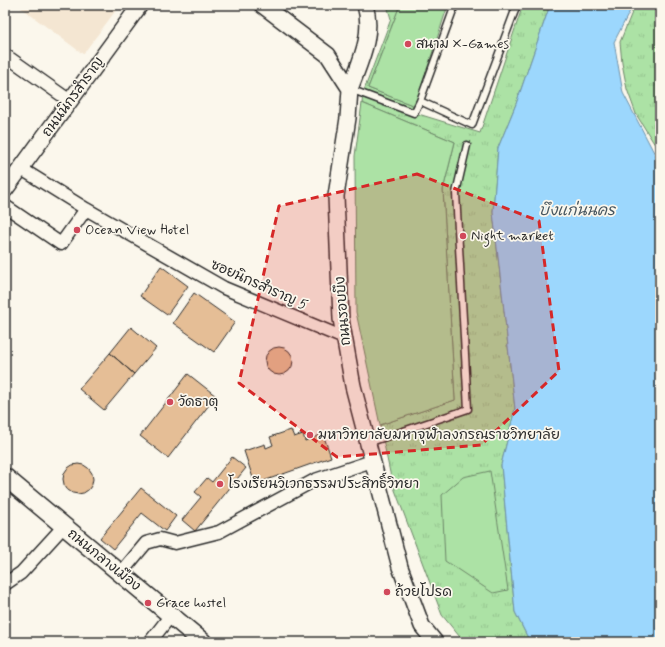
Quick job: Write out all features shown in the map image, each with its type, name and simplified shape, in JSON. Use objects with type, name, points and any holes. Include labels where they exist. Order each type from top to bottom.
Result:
[{"type":"main road","name":"ถนนกลางเมือง","points":[[5,477],[63,527],[121,573],[203,642]]},
{"type":"street","name":"ถนนนิกรสำราญ","points":[[5,190],[140,5]]},
{"type":"street","points":[[262,5],[328,55],[350,89]]},
{"type":"street","name":"ถนนรอบบึง","points":[[365,5],[368,17],[368,41],[350,89],[348,118],[336,196],[341,319],[353,386],[400,567],[422,626],[430,640]]},
{"type":"street","points":[[5,55],[70,101]]},
{"type":"street","name":"ซอยนิกรสำราญ 5","points":[[20,168],[86,209],[224,288],[344,338]]},
{"type":"street","points":[[5,206],[61,244],[86,209]]},
{"type":"street","points":[[121,573],[146,543],[160,539],[175,543],[219,532],[314,480],[372,461]]},
{"type":"street","points":[[5,584],[21,573],[63,527]]},
{"type":"street","points":[[150,642],[171,615]]},
{"type":"lane","points":[[350,89],[414,113],[420,101],[455,5]]},
{"type":"lane","points":[[420,101],[472,125],[517,5]]},
{"type":"lane","points":[[368,443],[468,409],[456,193],[467,146]]},
{"type":"highlighted area","points":[[417,174],[539,221],[559,371],[481,445],[337,457],[239,383],[279,206]]},
{"type":"shaded area","points":[[17,5],[120,5],[83,54]]},
{"type":"green space","points":[[387,5],[400,5],[368,88],[415,106],[415,113],[480,133],[523,5],[550,5],[516,104],[498,148],[493,212],[515,409],[501,465],[515,612],[530,642],[464,642],[442,615],[392,482],[380,425],[455,400],[443,190],[455,142],[362,103],[363,93],[391,19]]},
{"type":"green space","points":[[400,5],[448,5],[415,106],[368,88]]},
{"type":"green space","points":[[635,5],[660,5],[660,153],[636,114],[627,89],[622,63],[620,42]]},
{"type":"green space","points":[[362,103],[455,142],[443,190],[455,400],[380,425],[356,312],[355,156]]},
{"type":"green space","points":[[490,471],[508,590],[493,593],[445,561],[442,495],[463,477]]},
{"type":"water","name":"บึงแก่นนคร","points":[[550,5],[633,5],[614,42],[623,93],[660,164],[660,642],[530,642],[515,612],[501,465],[515,409],[493,212],[498,148],[516,104]]},
{"type":"building","points":[[161,266],[188,286],[167,315],[140,296]]},
{"type":"building","points":[[194,293],[235,322],[214,352],[173,323]]},
{"type":"building","points":[[131,327],[156,348],[134,374],[110,353]]},
{"type":"building","points":[[279,347],[289,351],[293,361],[289,371],[279,375],[269,371],[265,361],[269,351]]},
{"type":"building","points":[[110,353],[134,374],[104,410],[79,389]]},
{"type":"building","points":[[188,374],[216,396],[168,458],[140,436]]},
{"type":"building","points":[[291,430],[294,437],[303,434],[305,441],[323,434],[331,457],[255,484],[244,451],[265,444],[266,448],[273,445],[270,437]]},
{"type":"building","points":[[232,457],[246,468],[195,531],[182,520],[201,497],[195,492],[207,478],[212,482]]},
{"type":"building","points":[[78,464],[89,468],[93,479],[89,490],[78,494],[67,490],[63,479],[67,468]]},
{"type":"building","points":[[141,488],[176,516],[165,531],[142,513],[113,549],[100,538]]},
{"type":"place","name":"สนาม X-Games","points":[[408,44]]},
{"type":"place","name":"Ocean View Hotel","points":[[77,230]]},
{"type":"place","name":"Night market","points":[[463,236]]},
{"type":"place","name":"วัดธาตุ","points":[[170,402]]},
{"type":"place","name":"มหาวิทยาลัยมหาจุฬาลงกรณราชวิทยาลัย","points":[[310,435]]},
{"type":"place","name":"โรงเรียนวิเวกธรรมประสิทธิ์วิทยา","points":[[220,484]]},
{"type":"place","name":"ถ้วยโปรด","points":[[387,592]]},
{"type":"place","name":"Grace hostel","points":[[148,603]]}]
